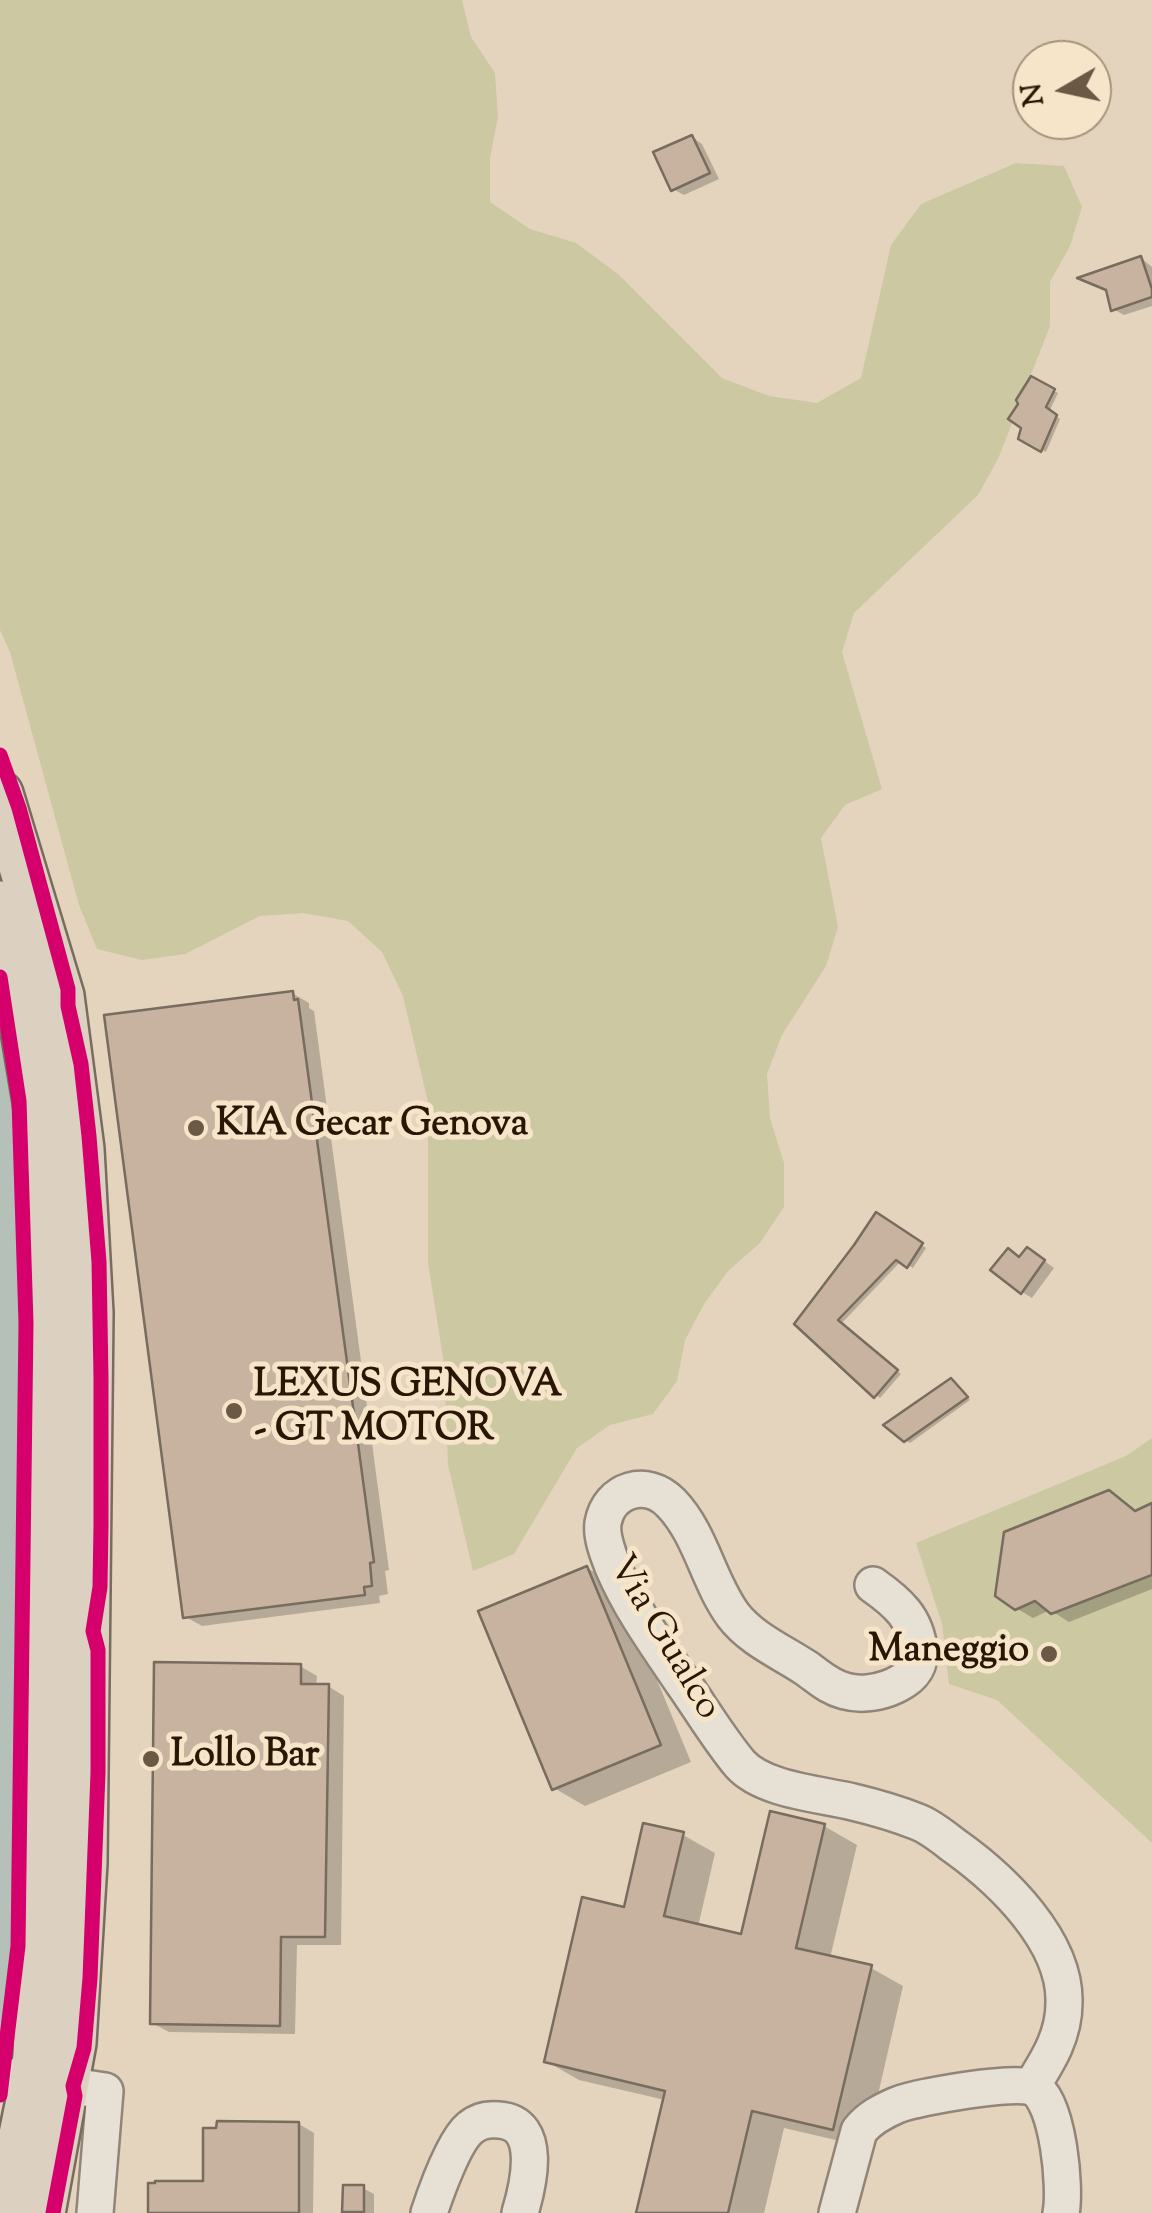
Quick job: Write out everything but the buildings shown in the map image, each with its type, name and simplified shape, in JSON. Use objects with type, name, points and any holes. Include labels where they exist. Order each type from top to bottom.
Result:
[{"type":"main road","points":[[0,794],[61,996],[81,1149],[90,1313],[84,1864],[73,2043],[42,2082],[6,2213]]},
{"type":"main road","points":[[0,904],[45,1156],[50,1320],[42,2213]]},
{"type":"street","name":"Via Gualco","points":[[873,1585],[897,1602],[909,1617],[920,1653],[918,1666],[887,1689],[848,1692],[830,1686],[735,1618],[685,1522],[670,1502],[655,1491],[637,1488],[617,1496],[606,1510],[602,1527],[614,1568],[642,1622],[728,1750],[746,1770],[770,1783],[858,1803],[921,1823],[981,1865],[1016,1898],[1051,1952],[1064,1998],[1057,2044],[1032,2086]]},
{"type":"street","points":[[42,2082],[95,2213]]},
{"type":"street","points":[[837,2213],[866,2122],[919,2099],[996,2085],[1032,2086],[1041,2094],[1060,2150],[1064,2200],[1061,2213]]},
{"type":"street","points":[[429,2213],[463,2136],[473,2125],[494,2120],[509,2121],[527,2140],[530,2174],[520,2213]]},
{"type":"shaded area","points":[[0,0],[462,0],[471,37],[495,73],[498,117],[490,158],[490,202],[530,229],[576,243],[618,274],[722,378],[769,396],[817,403],[861,378],[891,245],[921,204],[1016,163],[1064,166],[1082,207],[1070,246],[1050,282],[1050,326],[998,459],[978,495],[854,613],[842,652],[882,789],[845,805],[821,838],[838,927],[826,966],[782,1035],[767,1074],[770,1118],[784,1163],[784,1207],[760,1243],[728,1271],[704,1304],[685,1340],[677,1381],[653,1414],[610,1425],[577,1448],[514,1554],[473,1571],[448,1465],[444,1364],[428,1263],[428,1102],[403,996],[382,952],[348,921],[303,913],[260,916],[185,954],[142,960],[97,949],[79,905],[10,652],[0,630]]},
{"type":"shaded area","points":[[0,1016],[12,1100],[21,1296],[14,1945],[0,2059]]},
{"type":"shaded area","name":"Maneggio","points":[[1152,1438],[1152,1843],[997,1700],[949,1684],[942,1624],[916,1543],[1126,1456]]},
{"type":"cycle path","points":[[0,755],[19,808],[68,989],[81,1064],[99,1262],[100,1587],[93,1631],[98,1650],[98,1773],[90,1978],[84,2048],[73,2086],[75,2096],[53,2213]]},
{"type":"cycle path","points":[[0,977],[19,1101],[26,1323],[18,1946],[0,2095]]},
{"type":"place","name":"KIA Gecar Genova","points":[[196,1128]]},
{"type":"place","name":"LEXUS GENOVA - GT MOTOR","points":[[234,1411]]},
{"type":"place","name":"Maneggio","points":[[1049,1654]]},
{"type":"place","name":"Lollo Bar","points":[[151,1759]]}]
